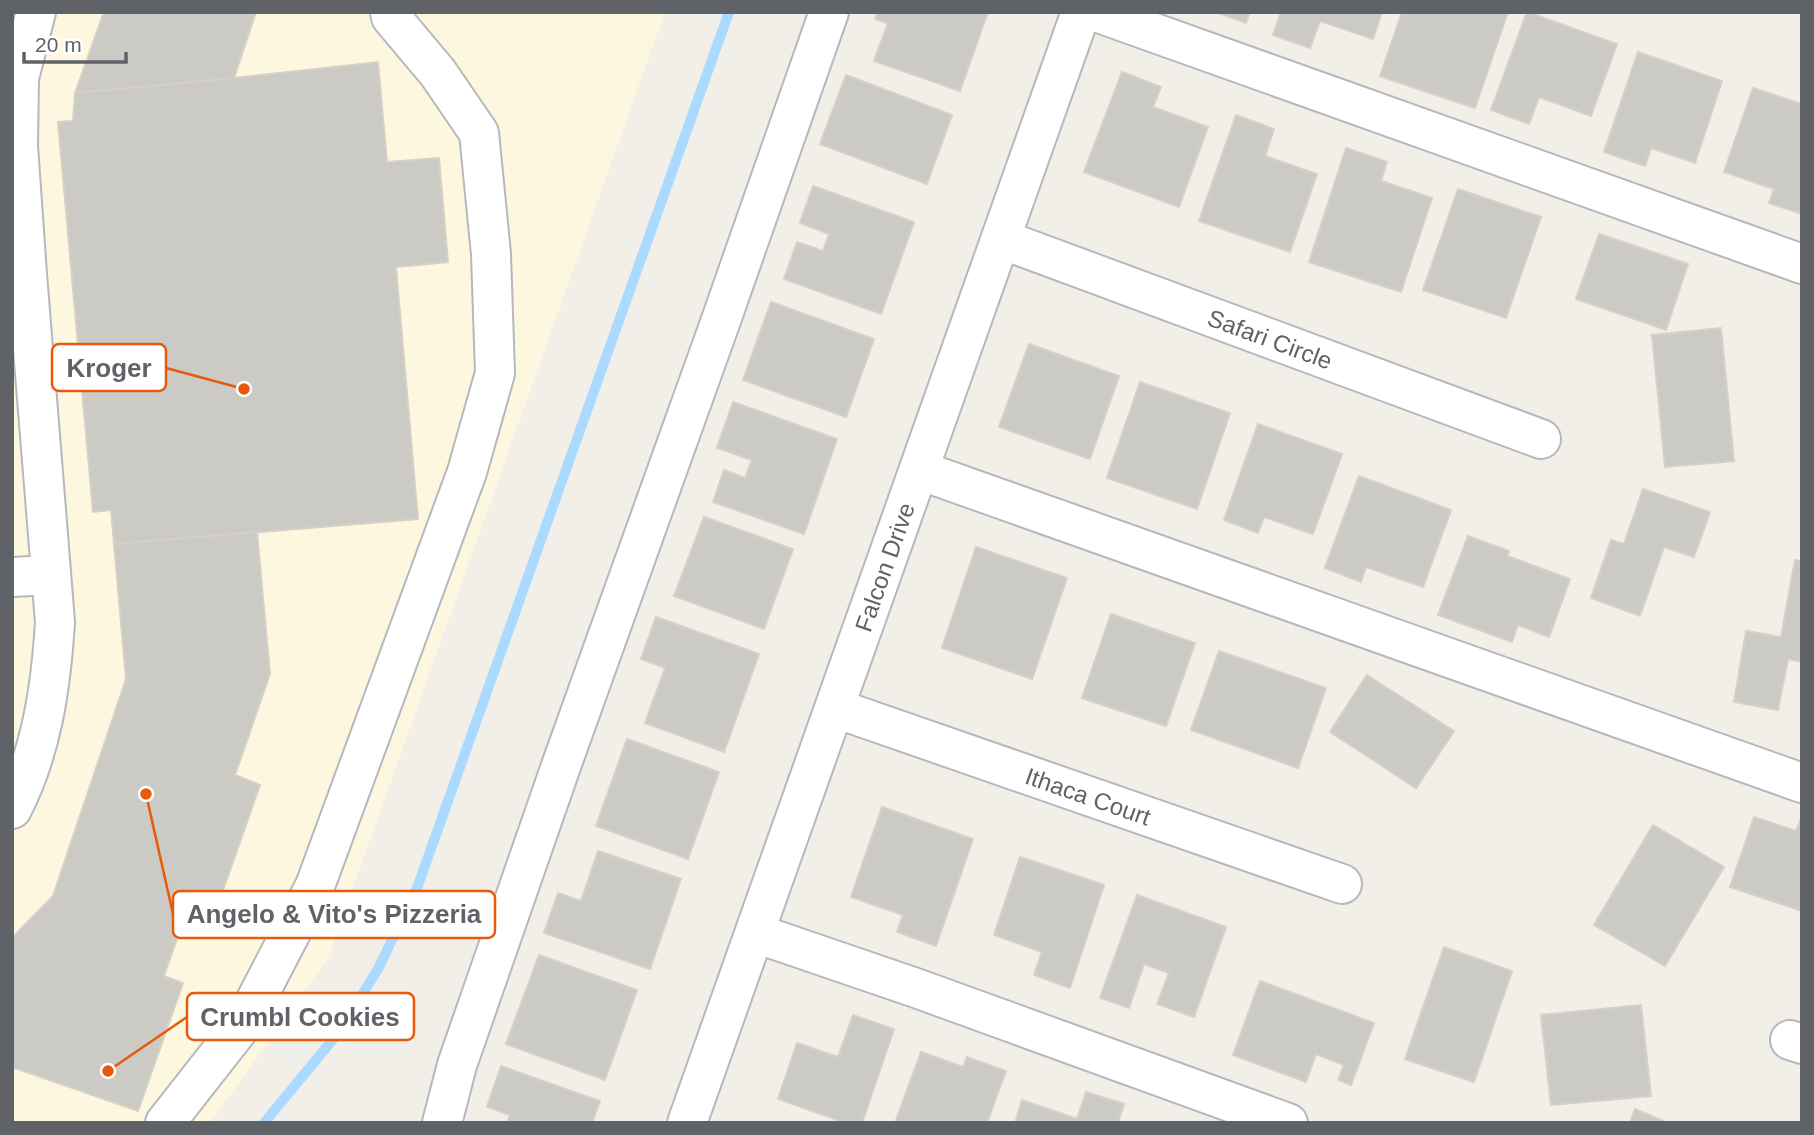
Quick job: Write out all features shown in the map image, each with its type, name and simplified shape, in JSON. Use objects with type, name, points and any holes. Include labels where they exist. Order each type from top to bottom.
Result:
[{"type":"street","points":[[16,788],[39,739],[52,671],[55,622],[51,575],[27,466],[16,187],[16,78],[36,12]]},
{"type":"street","points":[[165,1123],[246,1021],[315,886],[467,472],[495,373],[491,254],[479,133],[438,73],[391,17],[390,12]]},
{"type":"street","points":[[442,1123],[457,1065],[561,766],[829,12]]},
{"type":"street","name":"Falcon Drive","points":[[687,1123],[1081,12]]},
{"type":"street","points":[[1096,12],[1802,264]]},
{"type":"street","name":"Safari Circle","points":[[1000,239],[1541,439]]},
{"type":"street","points":[[919,470],[1802,783]]},
{"type":"street","points":[[12,577],[51,575]]},
{"type":"street","name":"Ithaca Court","points":[[835,708],[1342,884]]},
{"type":"street","points":[[755,933],[916,988],[1288,1123]]},
{"type":"shaded area","points":[[12,12],[665,12],[328,958],[210,1123],[12,1123]]},
{"type":"building","points":[[104,12],[256,12],[234,78],[75,93]]},
{"type":"building","points":[[877,12],[988,12],[960,91],[874,61],[888,23],[875,19]]},
{"type":"building","points":[[1216,12],[1250,12],[1246,23]]},
{"type":"building","points":[[1281,12],[1382,12],[1373,39],[1320,21],[1310,48],[1273,35]]},
{"type":"building","points":[[1402,12],[1508,12],[1475,108],[1380,76]]},
{"type":"building","points":[[1527,12],[1617,44],[1591,116],[1539,97],[1529,124],[1491,110]]},
{"type":"building","points":[[1638,52],[1722,81],[1695,163],[1651,148],[1645,166],[1604,152]]},
{"type":"building","points":[[378,62],[387,162],[439,158],[448,262],[396,267],[418,519],[114,544],[111,510],[93,512],[58,122],[73,121],[75,93]]},
{"type":"building","points":[[1122,72],[1161,87],[1153,107],[1208,127],[1179,207],[1084,172]]},
{"type":"building","points":[[846,75],[952,115],[927,184],[820,144]]},
{"type":"building","points":[[1753,88],[1802,104],[1802,214],[1769,203],[1774,189],[1724,172]]},
{"type":"building","points":[[1236,115],[1274,129],[1265,156],[1317,174],[1290,252],[1199,221]]},
{"type":"building","points":[[1346,148],[1387,162],[1381,181],[1432,198],[1401,292],[1309,262]]},
{"type":"building","points":[[813,186],[914,222],[881,314],[784,279],[797,242],[823,251],[829,234],[800,223]]},
{"type":"building","points":[[1458,189],[1541,217],[1506,318],[1423,290]]},
{"type":"building","points":[[1599,234],[1688,264],[1666,330],[1576,299]]},
{"type":"building","points":[[771,302],[874,339],[846,417],[743,380]]},
{"type":"building","points":[[1721,328],[1734,461],[1665,467],[1652,335]]},
{"type":"building","points":[[1029,344],[1119,376],[1090,459],[999,427]]},
{"type":"building","points":[[1140,382],[1230,413],[1197,509],[1107,478]]},
{"type":"building","points":[[733,402],[837,439],[804,534],[713,502],[724,470],[745,478],[752,460],[717,448]]},
{"type":"building","points":[[1258,424],[1342,454],[1313,534],[1264,517],[1258,533],[1224,520]]},
{"type":"building","points":[[1359,476],[1451,510],[1423,587],[1366,567],[1361,582],[1325,568]]},
{"type":"building","points":[[1643,489],[1710,512],[1694,557],[1664,547],[1640,616],[1591,598],[1611,540],[1624,544]]},
{"type":"building","points":[[704,517],[793,549],[764,629],[674,596]]},
{"type":"building","points":[[257,532],[270,674],[235,775],[260,785],[220,899],[194,890],[164,976],[183,983],[138,1111],[12,1067],[12,938],[53,896],[126,679],[114,544]]},
{"type":"building","points":[[1468,536],[1509,551],[1507,556],[1570,579],[1549,637],[1518,625],[1512,642],[1438,615]]},
{"type":"building","points":[[976,547],[1067,578],[1032,679],[942,648]]},
{"type":"building","points":[[1795,560],[1802,561],[1802,662],[1788,659],[1778,710],[1734,702],[1746,631],[1781,637]]},
{"type":"building","points":[[1111,614],[1195,643],[1166,726],[1082,698]]},
{"type":"building","points":[[656,617],[759,654],[724,752],[645,723],[665,668],[641,659]]},
{"type":"building","points":[[1219,651],[1326,688],[1298,768],[1191,730]]},
{"type":"building","points":[[1367,675],[1454,731],[1416,788],[1330,732]]},
{"type":"building","points":[[627,739],[719,772],[688,859],[596,826]]},
{"type":"building","points":[[882,807],[973,839],[936,946],[897,932],[903,915],[851,897]]},
{"type":"building","points":[[1802,816],[1802,911],[1730,887],[1754,817],[1796,831]]},
{"type":"building","points":[[1653,825],[1724,867],[1665,966],[1594,925]]},
{"type":"building","points":[[598,851],[681,879],[650,969],[544,933],[558,893],[581,901]]},
{"type":"building","points":[[1020,857],[1104,885],[1070,988],[1034,975],[1042,952],[994,935]]},
{"type":"building","points":[[1137,895],[1226,927],[1194,1017],[1157,1004],[1169,973],[1144,964],[1129,1008],[1100,998]]},
{"type":"building","points":[[1444,947],[1512,971],[1474,1082],[1405,1059]]},
{"type":"building","points":[[539,955],[637,990],[605,1080],[506,1044]]},
{"type":"building","points":[[1260,981],[1374,1023],[1351,1085],[1338,1080],[1344,1065],[1316,1054],[1306,1082],[1233,1055]]},
{"type":"building","points":[[1641,1005],[1651,1096],[1551,1105],[1541,1015]]},
{"type":"building","points":[[853,1015],[894,1029],[862,1123],[846,1123],[778,1099],[797,1043],[838,1057]]},
{"type":"building","points":[[921,1052],[963,1067],[967,1057],[1006,1071],[987,1123],[895,1123]]},
{"type":"building","points":[[501,1066],[600,1101],[592,1123],[507,1123],[510,1115],[487,1107]]},
{"type":"building","points":[[1086,1092],[1124,1104],[1118,1123],[1015,1123],[1022,1100],[1077,1119]]},
{"type":"building","points":[[1635,1109],[1668,1123],[1630,1123]]},
{"type":"waterway","points":[[264,1123],[339,1032],[378,969],[417,888],[729,12]]},
{"type":"place","name":"Kroger","points":[[244,389]]},
{"type":"place","name":"Angelo & Vito's Pizzeria","points":[[146,794]]},
{"type":"place","name":"Crumbl Cookies","points":[[108,1071]]}]
